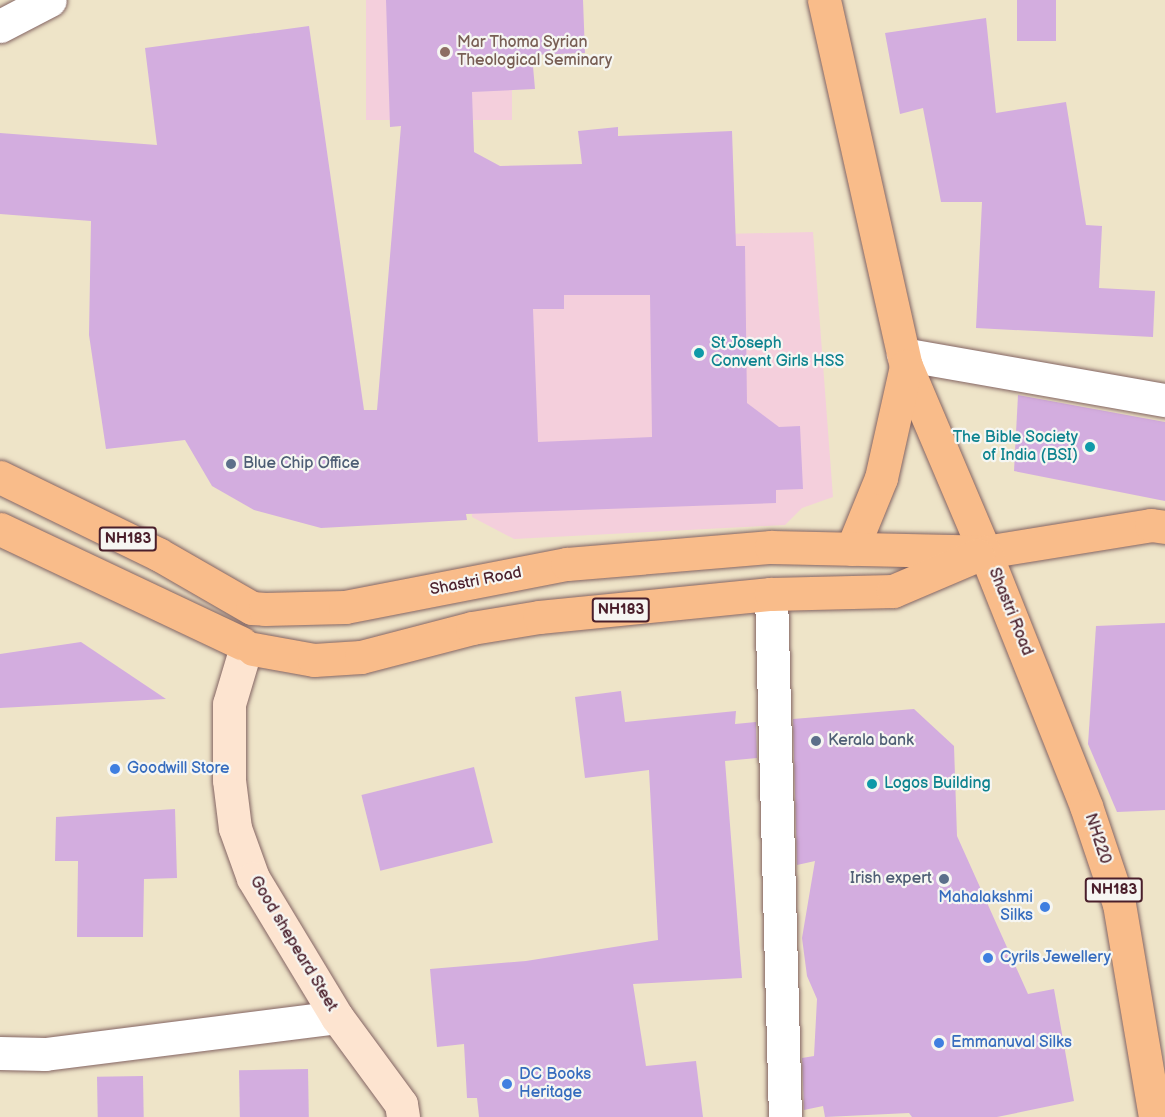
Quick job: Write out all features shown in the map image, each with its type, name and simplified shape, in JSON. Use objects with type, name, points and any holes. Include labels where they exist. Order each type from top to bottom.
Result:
[{"type":"main road","points":[[824,0],[904,360],[985,552]]},
{"type":"main road","points":[[852,549],[881,478],[904,360]]},
{"type":"main road","name":"NH183","points":[[0,477],[158,554],[259,608]]},
{"type":"main road","name":"NH183","points":[[985,552],[1151,525],[1165,527]]},
{"type":"main road","name":"Shastri Road","points":[[0,529],[79,563],[196,625],[247,646],[314,660],[361,657],[472,628],[539,617],[771,594],[892,591],[985,552]]},
{"type":"main road","name":"Shastri Road","points":[[259,608],[345,607],[567,564],[771,547],[985,552]]},
{"type":"main road","name":"Shastri Road","points":[[985,552],[1035,673]]},
{"type":"main road","points":[[247,646],[235,632],[236,619],[259,608]]},
{"type":"main road","name":"Good shepeard Steet","points":[[247,646],[229,704],[229,780],[235,828],[253,878],[336,1017],[401,1104],[403,1117]]},
{"type":"main road","name":"NH220","points":[[1035,673],[1119,904],[1155,1117]]},
{"type":"street","points":[[0,26],[50,0]]},
{"type":"street","points":[[904,360],[1165,400]]},
{"type":"street","points":[[771,594],[785,1117]]},
{"type":"street","points":[[0,1053],[45,1054],[336,1017]]},
{"type":"shaded area","name":"Mar Thoma Syrian Theological Seminary","points":[[366,0],[512,0],[512,120],[366,120]]},
{"type":"shaded area","points":[[813,232],[833,497],[802,508],[785,525],[514,539],[472,517],[460,240]]},
{"type":"building","points":[[386,0],[583,0],[585,53],[532,55],[535,89],[472,92],[474,152],[500,166],[582,164],[578,131],[618,127],[618,136],[732,131],[736,246],[745,246],[747,403],[779,427],[800,426],[803,489],[776,490],[776,503],[466,514],[467,520],[321,528],[254,510],[212,486],[185,440],[106,449],[89,335],[91,221],[0,214],[0,133],[157,145],[145,48],[309,26],[364,410],[377,410],[401,126],[390,127]],"holes":[[[564,295],[650,295],[652,437],[538,442],[533,309],[564,309]]]},
{"type":"building","points":[[1017,0],[1056,0],[1056,41],[1017,41]]},
{"type":"building","points":[[986,18],[996,113],[1066,102],[1086,225],[1102,226],[1099,288],[1155,291],[1153,337],[976,328],[982,202],[941,202],[923,108],[900,114],[885,33]]},
{"type":"building","name":"The Bible Society of India (BSI)","points":[[1018,395],[1165,422],[1165,501],[1014,471]]},
{"type":"building","points":[[1165,623],[1165,810],[1117,812],[1088,744],[1096,626]]},
{"type":"building","points":[[81,642],[166,699],[0,708],[0,654]]},
{"type":"building","points":[[621,691],[625,722],[736,711],[735,724],[756,722],[757,758],[725,761],[742,978],[633,984],[646,1066],[696,1061],[703,1117],[479,1117],[477,1098],[467,1098],[464,1044],[437,1047],[430,969],[526,961],[658,940],[649,770],[585,778],[575,697]]},
{"type":"building","points":[[914,709],[954,746],[957,836],[1028,994],[1054,989],[1074,1101],[997,1117],[912,1117],[909,1113],[825,1117],[823,1106],[804,1110],[802,1058],[814,1056],[817,999],[807,976],[802,938],[815,861],[797,865],[793,719]]},
{"type":"building","points":[[474,767],[493,843],[380,871],[361,795]]},
{"type":"building","points":[[175,809],[177,878],[144,879],[143,937],[77,937],[78,861],[55,861],[56,817]]},
{"type":"building","points":[[308,1069],[309,1117],[240,1117],[239,1070]]},
{"type":"building","points":[[143,1076],[144,1117],[98,1117],[97,1077]]},
{"type":"place","name":"Mar Thoma Syrian Theological Seminary","points":[[445,52]]},
{"type":"place","name":"St Joseph Convent Girls HSS","points":[[699,353]]},
{"type":"place","name":"The Bible Society of India (BSI)","points":[[1090,447]]},
{"type":"place","name":"Blue Chip Office","points":[[231,464]]},
{"type":"place","name":"Kerala bank","points":[[816,741]]},
{"type":"place","name":"Goodwill Store","points":[[115,769]]},
{"type":"place","name":"Logos Building","points":[[872,784]]},
{"type":"place","name":"Irish expert","points":[[944,879]]},
{"type":"place","name":"Mahalakshmi Silks","points":[[1045,907]]},
{"type":"place","name":"Cyrils Jewellery","points":[[988,958]]},
{"type":"place","name":"Emmanuval Silks","points":[[939,1043]]},
{"type":"place","name":"DC Books Heritage","points":[[507,1084]]}]
